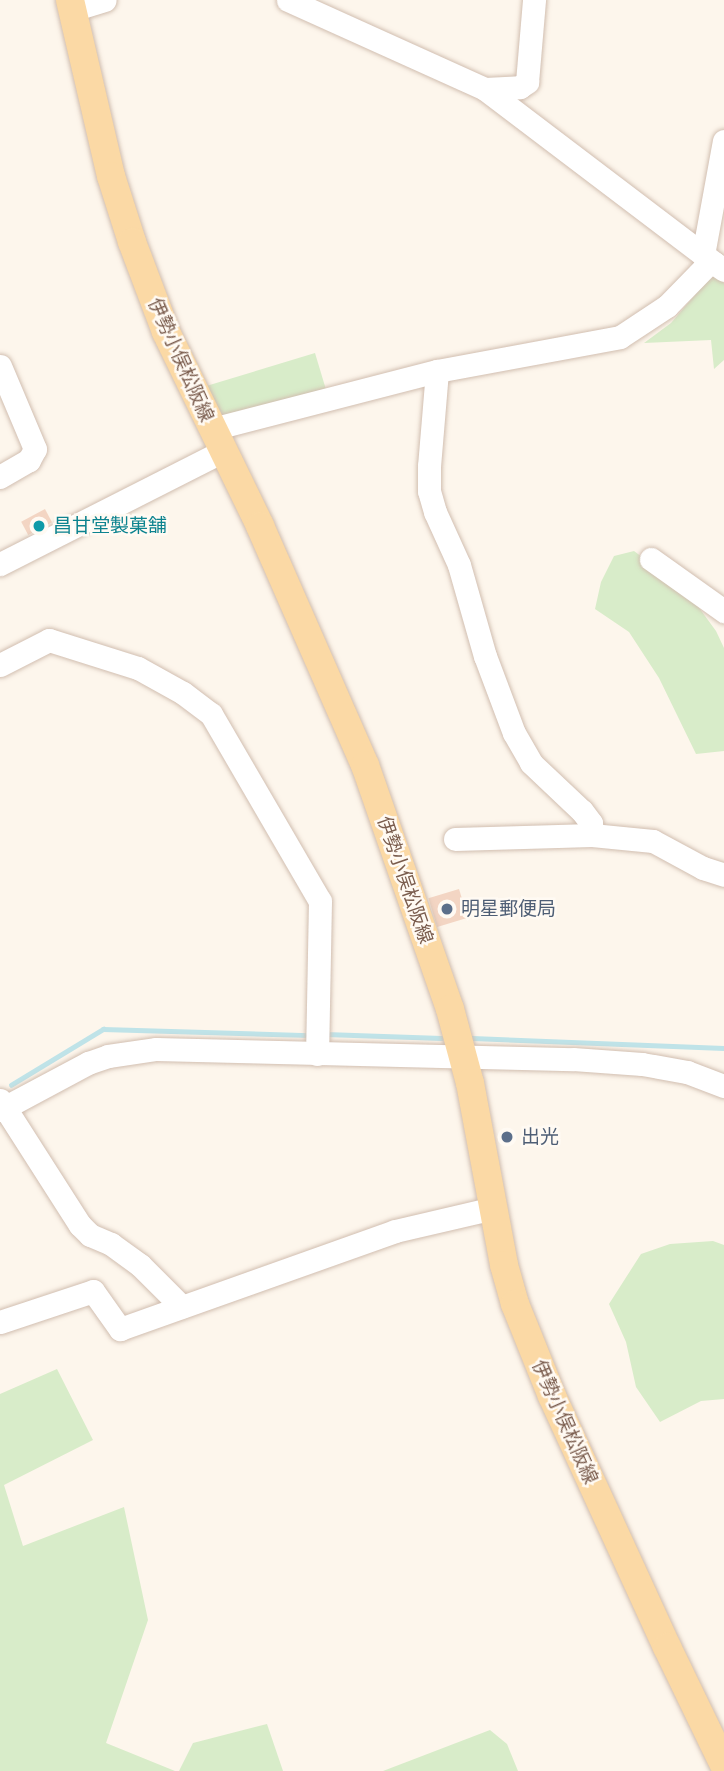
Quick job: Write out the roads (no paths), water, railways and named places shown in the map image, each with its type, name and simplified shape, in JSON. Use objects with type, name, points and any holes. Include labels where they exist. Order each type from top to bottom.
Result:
[{"type":"main road","name":"伊勢小俣松阪線","points":[[71,5],[111,176],[132,242],[166,332],[260,526],[365,765],[464,1058],[515,1304],[552,1396],[724,1765]]},
{"type":"street","points":[[71,5],[105,0]]},
{"type":"street","points":[[288,0],[485,89],[714,263]]},
{"type":"street","points":[[485,89],[520,86],[527,82],[534,0]]},
{"type":"street","points":[[714,263],[724,141]]},
{"type":"street","points":[[0,565],[217,440],[437,371],[620,337],[652,318],[708,264],[714,263]]},
{"type":"street","points":[[0,366],[36,449],[29,460],[0,477]]},
{"type":"street","points":[[437,371],[429,466],[429,491],[435,512],[459,565],[485,656],[514,733],[531,763],[548,782],[582,811],[591,823],[592,835]]},
{"type":"street","points":[[651,559],[724,611]]},
{"type":"street","points":[[0,665],[49,640],[138,668],[183,693],[211,714],[320,901],[318,1041]]},
{"type":"street","points":[[455,839],[592,835],[653,841],[703,868],[724,875]]},
{"type":"street","points":[[182,1307],[140,1265],[111,1244],[90,1235],[80,1225],[2,1106],[88,1063],[132,1052],[318,1041],[464,1058],[642,1063],[687,1072],[724,1086]]},
{"type":"street","points":[[0,1322],[93,1291],[120,1329],[396,1231],[494,1208]]},
{"type":"waterway","points":[[11,1085],[103,1029],[309,1035]]},
{"type":"waterway","points":[[325,1034],[441,1038]]},
{"type":"waterway","points":[[472,1038],[724,1048]]},
{"type":"place","name":"昌甘堂製菓舗","points":[[39,526]]},
{"type":"place","name":"明星郵便局","points":[[447,909]]},
{"type":"place","name":"出光","points":[[507,1137]]}]
